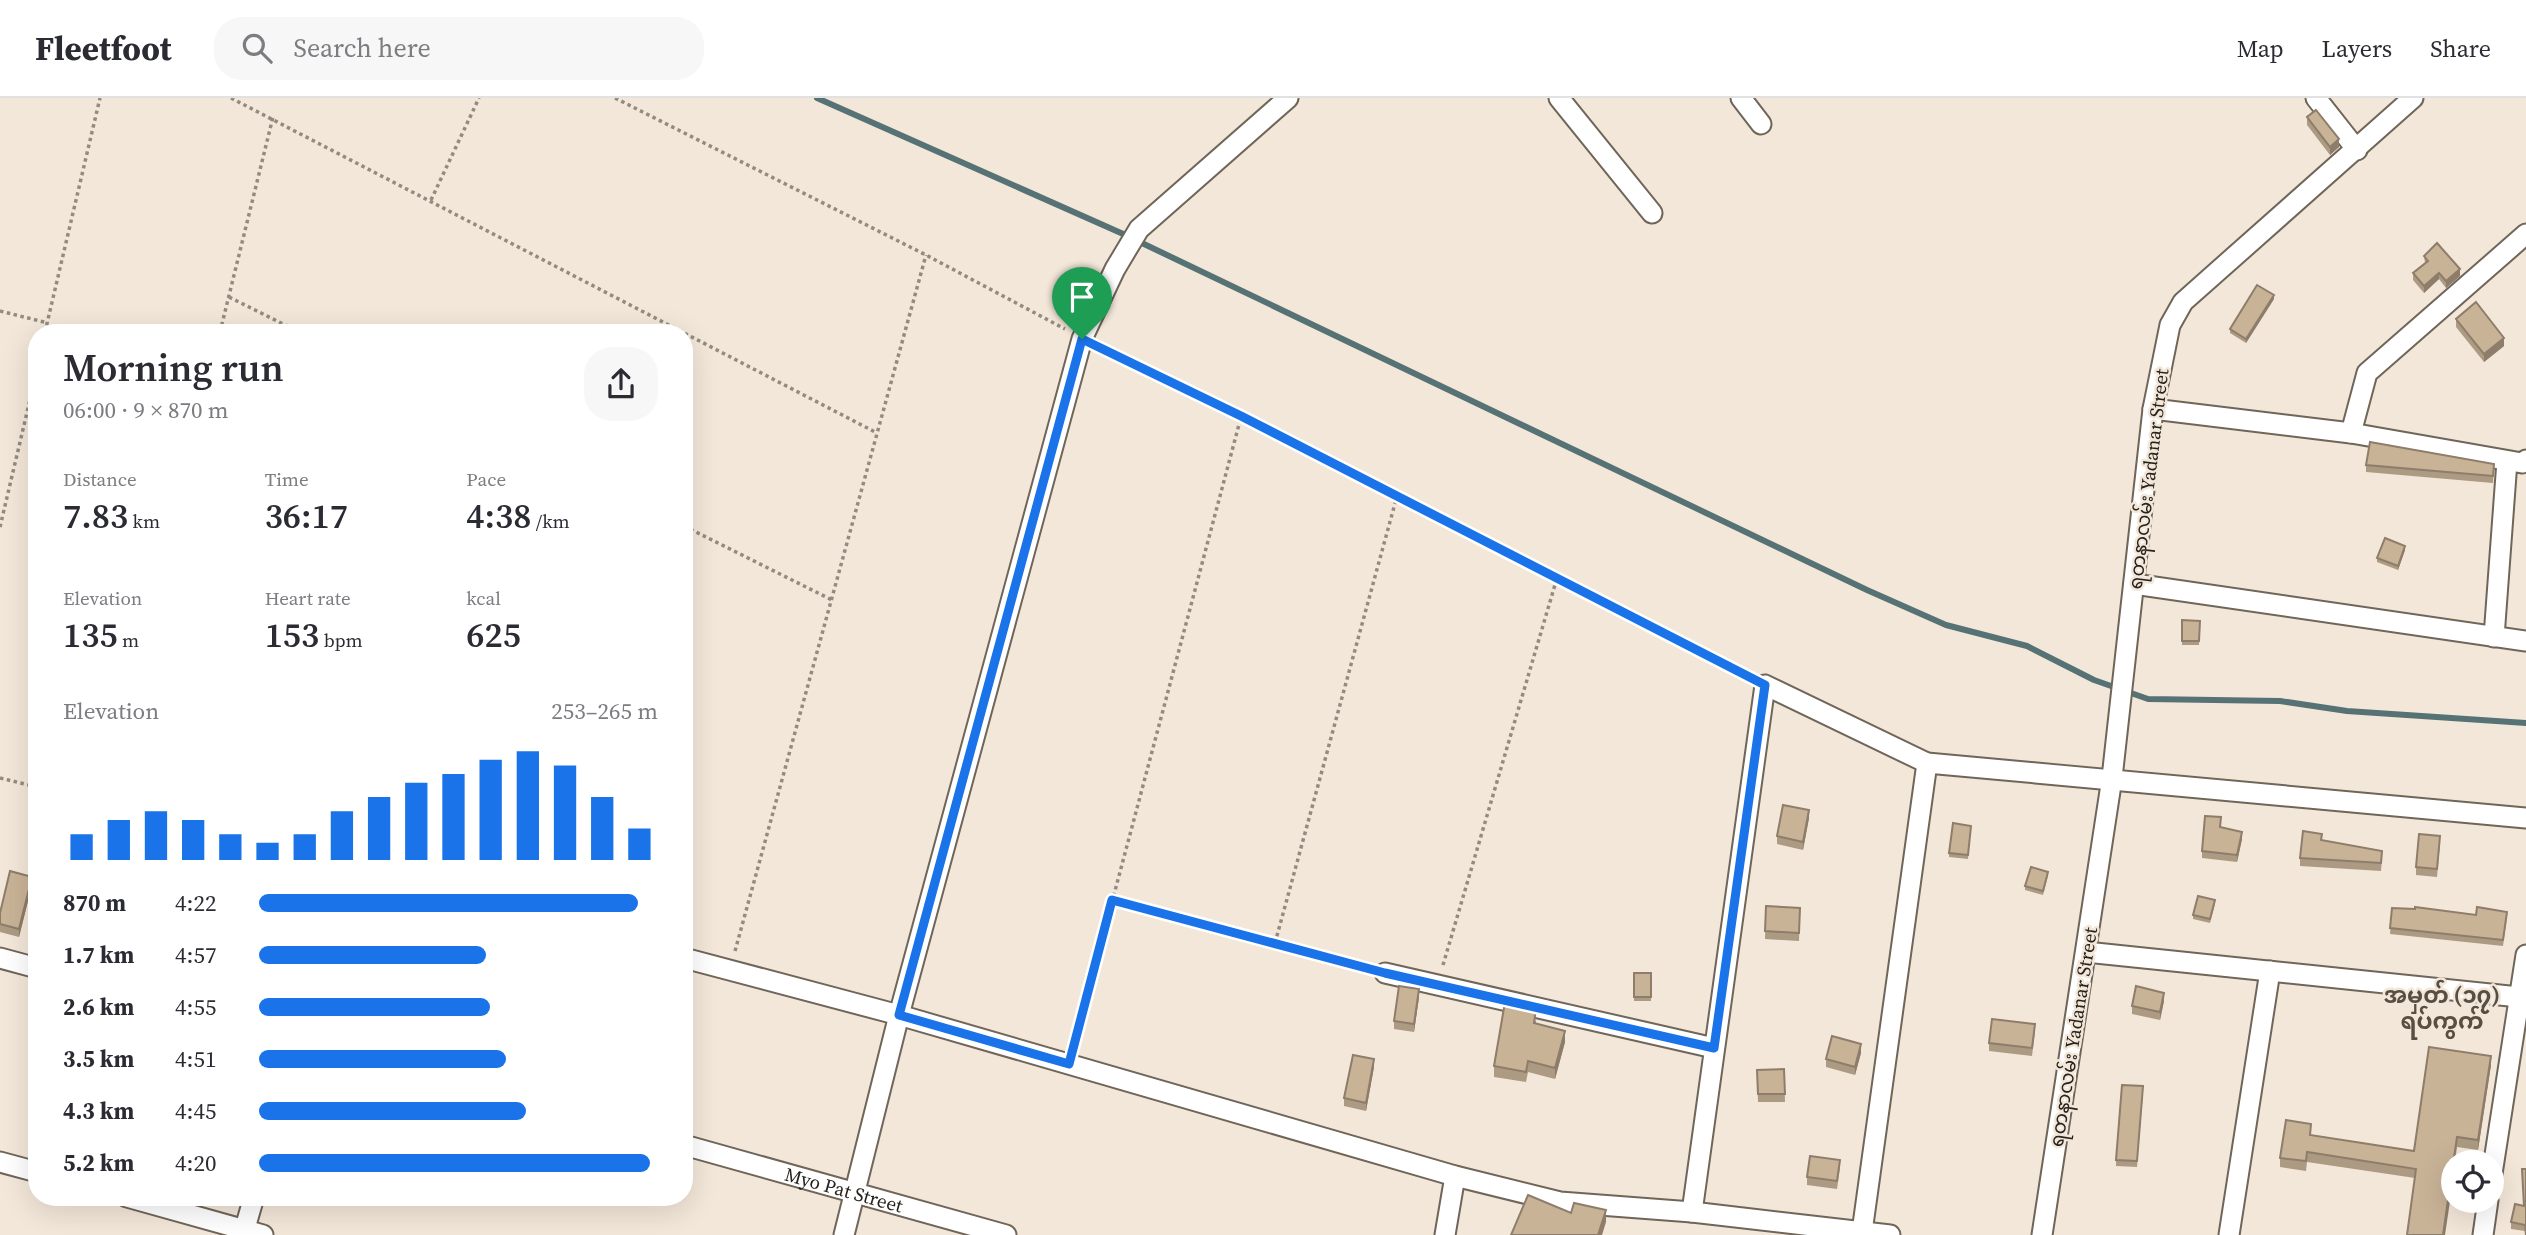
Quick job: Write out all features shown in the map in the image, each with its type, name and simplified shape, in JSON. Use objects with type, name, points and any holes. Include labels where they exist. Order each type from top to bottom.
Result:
[{"type":"street","points":[[844,1235],[899,1015],[1082,339],[1125,250],[1139,229],[1263,105],[1287,98]]},
{"type":"street","points":[[1559,98],[1652,214]]},
{"type":"street","points":[[1741,98],[1762,124]]},
{"type":"street","points":[[2316,98],[2357,149]]},
{"type":"street","name":"ရတနာလမ်း Yadanar Street","points":[[2042,1235],[2112,778],[2153,410],[2170,325],[2183,302],[2413,98]]},
{"type":"street","points":[[2351,433],[2367,373],[2526,234]]},
{"type":"street","points":[[2153,410],[2351,433],[2517,460],[2494,637]]},
{"type":"street","points":[[2134,584],[2526,641]]},
{"type":"street","points":[[1692,1212],[1765,685],[1927,762],[2526,818]]},
{"type":"street","points":[[1863,1232],[1927,762]]},
{"type":"street","points":[[2086,952],[2519,997]]},
{"type":"street","points":[[2496,1150],[2526,955]]},
{"type":"street","points":[[0,957],[28,965]]},
{"type":"street","points":[[693,960],[899,1015],[1455,1176],[1560,1202],[1692,1212],[1890,1235]]},
{"type":"street","points":[[2229,1235],[2270,971]]},
{"type":"street","points":[[1385,973],[1714,1048]]},
{"type":"street","name":"Myo Pat Street","points":[[693,1147],[1006,1235]]},
{"type":"street","points":[[0,1162],[28,1170]]},
{"type":"street","points":[[1445,1235],[1455,1176]]},
{"type":"street","points":[[158,1206],[250,1233],[253,1206]]},
{"type":"street","points":[[2483,1235],[2486,1213]]},
{"type":"path","points":[[0,311],[48,323],[100,98]]},
{"type":"path","points":[[231,98],[273,117],[668,324]]},
{"type":"path","points":[[431,200],[479,98]]},
{"type":"path","points":[[615,98],[926,255],[1082,339],[1241,416],[1765,685]]},
{"type":"path","points":[[222,324],[273,117]]},
{"type":"path","points":[[730,970],[926,255]]},
{"type":"path","points":[[229,298],[283,324]]},
{"type":"path","points":[[693,337],[877,433]]},
{"type":"path","points":[[0,527],[28,408]]},
{"type":"path","points":[[1069,1064],[1241,416]]},
{"type":"path","points":[[1275,943],[1397,496]]},
{"type":"path","points":[[693,530],[832,600]]},
{"type":"path","points":[[1437,984],[1557,578]]},
{"type":"path","points":[[0,778],[28,786]]},
{"type":"path","points":[[1112,900],[1385,973]]},
{"type":"building","points":[[2316,110],[2339,139],[2330,147],[2307,117]]},
{"type":"building","points":[[2437,243],[2460,269],[2446,281],[2439,273],[2424,286],[2413,273],[2428,261],[2424,256]]},
{"type":"building","points":[[2257,285],[2274,295],[2246,339],[2230,329]]},
{"type":"building","points":[[2476,302],[2504,338],[2484,354],[2456,319]]},
{"type":"building","points":[[2370,442],[2494,464],[2493,476],[2366,465]]},
{"type":"building","points":[[2385,538],[2405,546],[2398,566],[2377,558]]},
{"type":"building","points":[[2182,620],[2200,621],[2199,641],[2182,641]]},
{"type":"building","points":[[1783,805],[1809,810],[1803,842],[1777,836]]},
{"type":"building","points":[[2205,816],[2221,817],[2220,827],[2242,832],[2237,855],[2202,851]]},
{"type":"building","points":[[1953,823],[1971,826],[1968,855],[1949,853]]},
{"type":"building","points":[[2303,831],[2322,834],[2321,840],[2382,851],[2381,863],[2300,858]]},
{"type":"building","points":[[2419,834],[2440,836],[2437,869],[2416,867]]},
{"type":"building","points":[[2031,867],[2048,872],[2043,891],[2025,886]]},
{"type":"building","points":[[10,871],[28,876],[28,893],[19,929],[0,924]]},
{"type":"building","points":[[2198,896],[2215,900],[2210,919],[2193,915]]},
{"type":"building","points":[[1766,906],[1800,908],[1799,933],[1765,931]]},
{"type":"building","points":[[2415,907],[2476,915],[2477,907],[2507,912],[2503,940],[2390,928],[2392,908]]},
{"type":"building","points":[[1634,973],[1651,973],[1651,997],[1634,997]]},
{"type":"building","points":[[1399,986],[1419,989],[1414,1024],[1394,1021]]},
{"type":"building","points":[[2136,986],[2164,993],[2160,1012],[2132,1006]]},
{"type":"building","points":[[1505,1002],[1536,1009],[1534,1023],[1565,1031],[1555,1068],[1528,1061],[1526,1072],[1494,1066]]},
{"type":"building","points":[[1992,1019],[2035,1024],[2032,1048],[1989,1043]]},
{"type":"building","points":[[1832,1036],[1861,1044],[1855,1067],[1826,1059]]},
{"type":"building","points":[[2429,1047],[2491,1056],[2478,1140],[2457,1137],[2455,1150],[2441,1150],[2441,1213],[2446,1213],[2443,1235],[2407,1235],[2416,1169],[2307,1152],[2306,1161],[2280,1158],[2286,1120],[2311,1124],[2310,1135],[2414,1151]]},
{"type":"building","points":[[1353,1055],[1374,1059],[1366,1103],[1344,1098]]},
{"type":"building","points":[[1784,1069],[1785,1094],[1758,1094],[1757,1070]]},
{"type":"building","points":[[2122,1085],[2143,1086],[2137,1161],[2116,1160]]},
{"type":"building","points":[[1810,1156],[1840,1160],[1837,1181],[1807,1177]]},
{"type":"building","points":[[2522,1169],[2526,1169],[2526,1235],[2525,1225],[2511,1222],[2515,1204],[2524,1206]]},
{"type":"building","points":[[1528,1195],[1571,1213],[1574,1203],[1606,1210],[1598,1235],[1511,1235]]},
{"type":"waterway","points":[[817,98],[1121,233],[1867,590],[1946,625],[2027,646],[2094,680],[2148,699],[2280,701],[2347,711],[2526,723]]},
{"type":"district","name":"အမှတ် (၁၇) ရပ်ကွက်","points":[[2442,1008]]},
{"type":"route","points":[[1082,339],[1241,416],[1765,685],[1714,1048],[1385,973],[1112,900],[1069,1064],[899,1015],[1082,339]]}]
